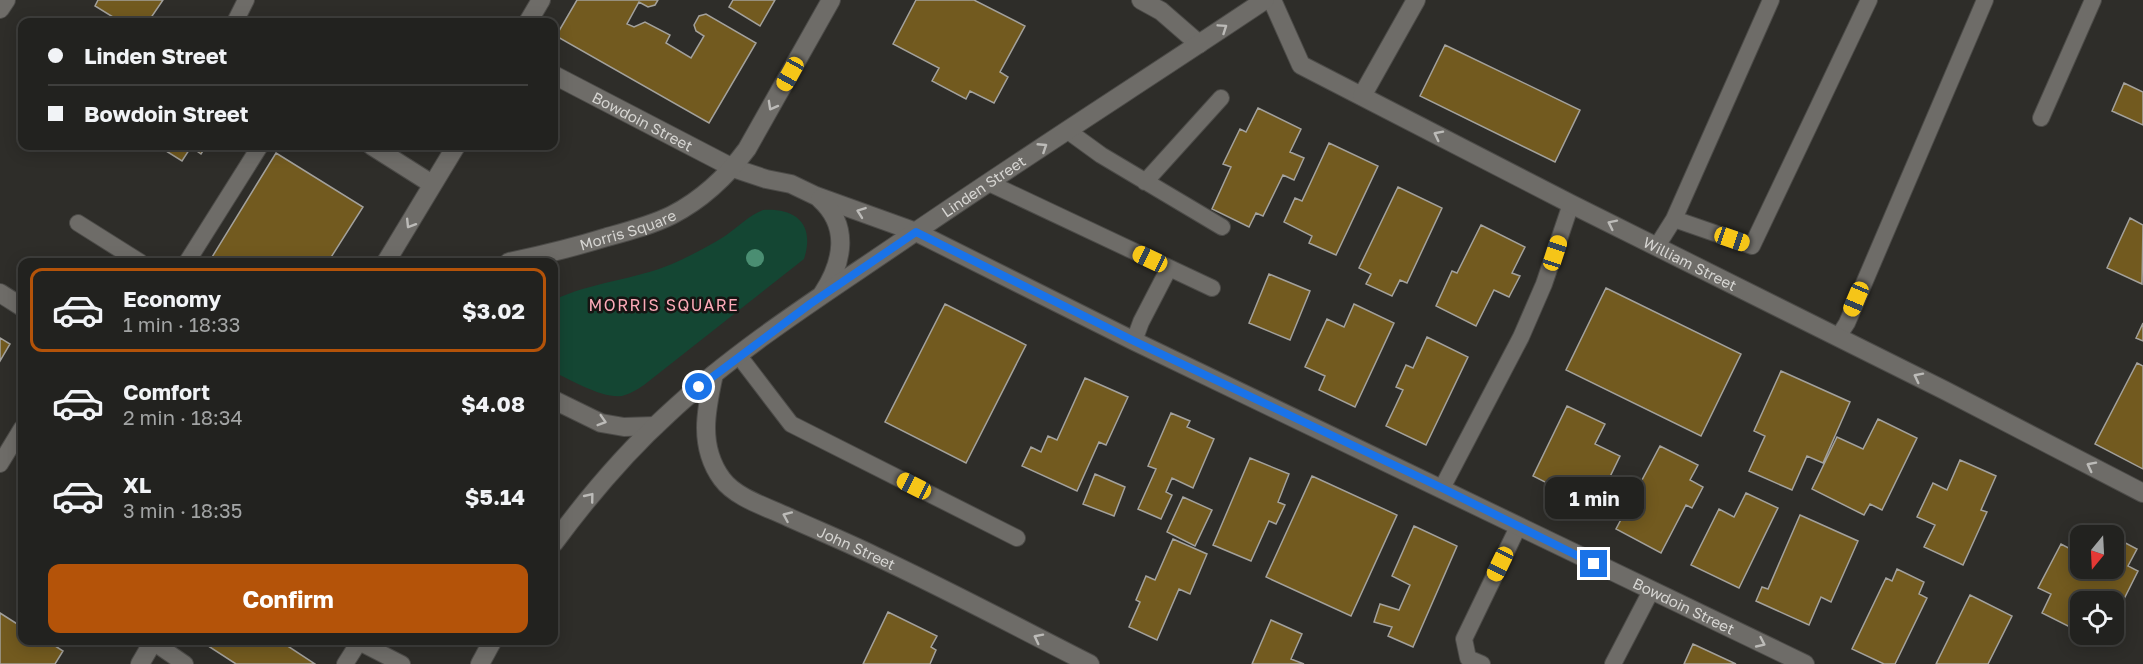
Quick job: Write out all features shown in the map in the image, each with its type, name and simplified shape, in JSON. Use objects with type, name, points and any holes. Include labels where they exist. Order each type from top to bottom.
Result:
[{"type":"street","points":[[0,9],[6,0]]},
{"type":"street","points":[[530,18],[541,0]]},
{"type":"street","name":"Morris Square","points":[[543,258],[672,215],[706,193],[733,168],[758,132],[831,0]]},
{"type":"street","points":[[1141,0],[1161,11],[1199,44]]},
{"type":"street","name":"Linden Street","points":[[558,538],[594,492],[655,426],[714,374],[916,232],[1264,0]]},
{"type":"street","name":"William Street","points":[[1272,0],[1301,65],[2143,493]]},
{"type":"street","points":[[1362,96],[1416,0]]},
{"type":"street","name":"Bowdoin Street","points":[[558,77],[733,168],[766,179],[791,184],[816,196],[916,232],[1134,341],[1805,664]]},
{"type":"street","points":[[378,150],[432,184]]},
{"type":"street","points":[[388,258],[453,150]]},
{"type":"street","points":[[706,193],[739,183],[766,179]]},
{"type":"street","points":[[816,196],[832,211],[840,236],[840,256],[834,276],[821,297]]},
{"type":"street","points":[[0,293],[18,304]]},
{"type":"street","name":"John Street","points":[[714,374],[705,422],[706,443],[712,464],[723,480],[733,489],[757,503],[876,556],[1090,664]]},
{"type":"street","points":[[558,402],[602,423],[624,427],[655,426]]},
{"type":"street","points":[[140,664],[152,645]]},
{"type":"street","points":[[480,664],[491,645]]},
{"type":"lane","points":[[237,18],[246,0]]},
{"type":"lane","points":[[1658,246],[1674,219],[1771,0]]},
{"type":"lane","points":[[1674,219],[1752,246],[1869,0]]},
{"type":"lane","points":[[1838,337],[1847,322],[1985,0]]},
{"type":"lane","points":[[2041,118],[2093,0]]},
{"type":"lane","points":[[1145,182],[1221,98]]},
{"type":"lane","points":[[1068,130],[1101,155],[1222,228]]},
{"type":"lane","points":[[190,258],[257,150]]},
{"type":"lane","points":[[989,183],[1212,288]]},
{"type":"lane","points":[[1442,488],[1521,337],[1544,284],[1571,204]]},
{"type":"lane","points":[[78,223],[134,258]]},
{"type":"lane","points":[[1134,341],[1141,322],[1169,268]]},
{"type":"lane","points":[[739,356],[791,424],[1017,538]]},
{"type":"lane","points":[[0,464],[18,435]]},
{"type":"lane","points":[[1482,664],[1468,658],[1464,639],[1518,527]]},
{"type":"lane","points":[[1613,664],[1651,591]]},
{"type":"lane","points":[[159,645],[185,664]]},
{"type":"lane","points":[[345,664],[355,645]]},
{"type":"lane","points":[[365,645],[402,664]]},
{"type":"green space","points":[[775,210],[785,212],[800,221],[807,237],[804,259],[644,385],[628,394],[606,395],[558,374],[558,298],[672,264],[719,240],[758,212]]},
{"type":"building","points":[[98,0],[163,0],[151,18],[114,18],[95,6]]},
{"type":"building","points":[[577,0],[658,0],[655,5],[648,7],[639,2],[627,24],[634,27],[645,22],[670,35],[666,43],[691,58],[704,36],[696,31],[694,25],[699,16],[706,14],[756,43],[709,123],[558,37],[558,33]]},
{"type":"building","points":[[733,0],[775,0],[760,26],[729,7]]},
{"type":"building","points":[[916,0],[974,0],[1025,26],[1000,72],[1008,77],[994,103],[970,91],[966,99],[932,81],[939,68],[893,44]]},
{"type":"building","points":[[1445,45],[1580,110],[1555,162],[1420,96]]},
{"type":"building","points":[[2124,83],[2143,92],[2143,125],[2112,111]]},
{"type":"building","points":[[1258,108],[1301,129],[1290,152],[1304,158],[1294,180],[1283,175],[1263,216],[1256,213],[1249,227],[1212,209],[1231,167],[1223,164],[1240,129],[1246,132]]},
{"type":"building","points":[[1329,143],[1378,166],[1336,255],[1309,243],[1312,236],[1284,222],[1295,198],[1302,201]]},
{"type":"building","points":[[164,150],[189,150],[182,161]]},
{"type":"building","points":[[276,153],[363,207],[331,258],[211,258]]},
{"type":"building","points":[[1398,187],[1442,208],[1407,283],[1400,280],[1392,296],[1366,284],[1371,274],[1359,268]]},
{"type":"building","points":[[2130,218],[2143,225],[2142,284],[2107,268]]},
{"type":"building","points":[[1481,225],[1525,247],[1512,273],[1520,276],[1509,297],[1494,290],[1476,326],[1436,306],[1452,271],[1457,273]]},
{"type":"building","points":[[1269,274],[1310,291],[1290,340],[1249,323]]},
{"type":"building","points":[[1606,288],[1741,354],[1701,436],[1566,370]]},
{"type":"building","points":[[945,304],[1026,345],[966,463],[885,422]]},
{"type":"building","points":[[1354,304],[1394,323],[1355,407],[1319,390],[1325,376],[1305,367],[1327,319],[1344,327]]},
{"type":"building","points":[[2143,323],[2143,341],[2136,338]]},
{"type":"building","points":[[1427,337],[1468,357],[1426,445],[1386,426],[1403,390],[1396,387],[1406,365],[1413,368]]},
{"type":"building","points":[[0,338],[10,344],[0,361]]},
{"type":"building","points":[[2137,363],[2143,366],[2143,469],[2095,444]]},
{"type":"building","points":[[1781,371],[1850,402],[1823,463],[1807,456],[1792,490],[1749,471],[1765,436],[1754,431]]},
{"type":"building","points":[[1085,378],[1128,397],[1106,445],[1099,442],[1077,491],[1022,466],[1031,447],[1041,452],[1048,436],[1057,440]]},
{"type":"building","points":[[1567,406],[1605,424],[1595,444],[1620,456],[1590,518],[1561,504],[1567,493],[1533,476]]},
{"type":"building","points":[[1171,413],[1190,421],[1187,427],[1214,439],[1193,488],[1172,478],[1166,492],[1172,495],[1161,519],[1138,509],[1156,469],[1148,466]]},
{"type":"building","points":[[1878,419],[1917,438],[1882,510],[1870,504],[1864,515],[1812,489],[1837,437],[1863,449]]},
{"type":"building","points":[[1660,446],[1698,465],[1690,480],[1703,487],[1692,508],[1686,505],[1661,553],[1616,529]]},
{"type":"building","points":[[1250,458],[1289,474],[1278,502],[1285,505],[1276,524],[1269,521],[1251,561],[1213,545]]},
{"type":"building","points":[[1960,460],[1996,476],[1981,510],[1987,512],[1963,565],[1924,547],[1935,525],[1917,517],[1933,483],[1947,490]]},
{"type":"building","points":[[1095,474],[1125,487],[1114,516],[1083,504]]},
{"type":"building","points":[[1312,476],[1397,515],[1351,616],[1266,577]]},
{"type":"building","points":[[1746,493],[1778,508],[1739,588],[1691,565],[1719,509],[1734,517]]},
{"type":"building","points":[[1183,497],[1212,510],[1195,546],[1167,532]]},
{"type":"building","points":[[1800,515],[1858,541],[1831,602],[1821,597],[1809,625],[1756,601],[1762,587],[1768,589]]},
{"type":"building","points":[[1414,526],[1457,546],[1413,647],[1388,636],[1392,627],[1374,622],[1380,604],[1399,610],[1410,585],[1392,576]]},
{"type":"building","points":[[1173,539],[1207,554],[1190,594],[1179,589],[1157,640],[1129,627],[1140,602],[1136,600],[1146,576],[1155,580]]},
{"type":"building","points":[[2124,542],[2137,549],[2128,566],[2138,571],[2124,599],[2124,591],[2070,591],[2070,627],[2042,613],[2051,594],[2038,588],[2061,544],[2070,549],[2070,579],[2124,579]]},
{"type":"building","points":[[1897,569],[1924,582],[1919,594],[1927,598],[1895,664],[1884,664],[1852,649],[1886,578],[1892,581]]},
{"type":"building","points":[[1970,595],[2012,616],[1988,664],[1936,664]]},
{"type":"building","points":[[888,612],[937,636],[931,647],[936,650],[930,664],[863,664]]},
{"type":"building","points":[[0,613],[18,624],[18,645],[54,645],[63,651],[55,664],[0,664]]},
{"type":"building","points":[[1271,620],[1302,634],[1291,659],[1304,664],[1252,664]]},
{"type":"building","points":[[1693,644],[1736,664],[1684,664]]},
{"type":"building","points":[[207,645],[286,645],[315,664],[236,664]]},
{"type":"district","name":"MORRIS SQUARE","points":[[664,305]]},
{"type":"route","points":[[699,387],[810,304],[916,232],[1134,341],[1442,488],[1594,564]]}]
